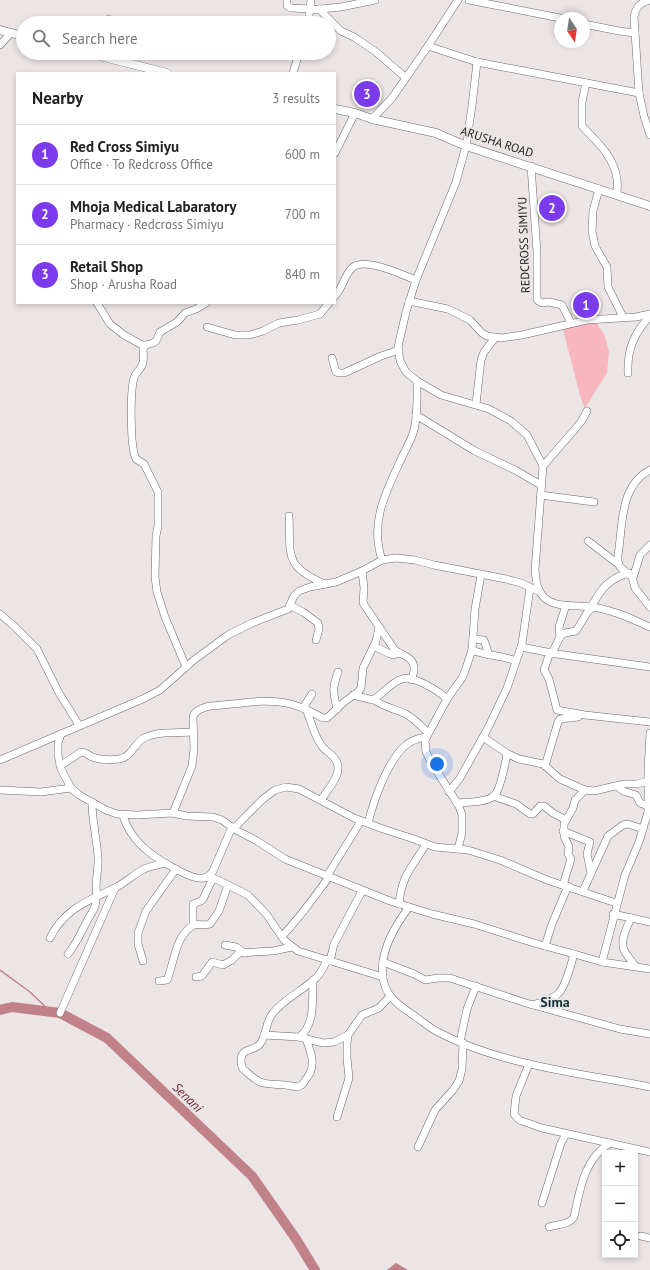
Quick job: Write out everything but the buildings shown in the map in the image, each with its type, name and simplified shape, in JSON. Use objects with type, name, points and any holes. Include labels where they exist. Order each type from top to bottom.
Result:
[{"type":"main road","points":[[0,30],[16,34]]},
{"type":"main road","points":[[122,60],[164,72]]},
{"type":"main road","name":"ARUSHA ROAD","points":[[336,109],[436,133],[466,146],[650,206]]},
{"type":"street","points":[[287,0],[287,6],[291,8],[310,10],[341,7],[375,0]]},
{"type":"street","points":[[309,16],[311,0]]},
{"type":"street","points":[[372,119],[392,98],[458,0]]},
{"type":"street","points":[[469,0],[554,17]]},
{"type":"street","points":[[650,0],[639,4],[635,11],[639,93],[650,135]]},
{"type":"street","points":[[320,9],[327,16]]},
{"type":"street","points":[[590,25],[619,32],[635,33]]},
{"type":"street","points":[[336,26],[341,31],[354,37],[376,52],[405,77]]},
{"type":"street","points":[[0,45],[11,33]]},
{"type":"street","points":[[428,46],[476,62],[639,93]]},
{"type":"street","points":[[292,72],[296,60]]},
{"type":"street","points":[[476,62],[472,106],[466,146],[456,182],[416,280],[409,301],[400,333],[398,350],[400,361],[406,372],[417,381],[441,395],[489,409],[511,421],[527,434],[543,466],[535,570],[537,585],[540,592],[546,599],[574,607],[592,607],[615,612],[650,627]]},
{"type":"street","points":[[586,83],[582,102],[582,126],[601,145],[611,162],[617,178],[617,195]]},
{"type":"street","points":[[336,150],[355,113]]},
{"type":"street","name":"REDCROSS SIMIYU","points":[[531,166],[537,252],[537,300],[542,303],[549,302],[562,304],[571,323]]},
{"type":"street","points":[[600,189],[593,211],[592,231],[595,246],[607,267],[608,287],[624,317]]},
{"type":"street","points":[[336,294],[352,268],[358,264],[379,266],[416,280]]},
{"type":"street","points":[[409,301],[448,308],[470,320],[482,333],[495,338],[522,335],[587,320],[624,317],[636,318],[650,315]]},
{"type":"street","points":[[98,304],[110,324],[124,335],[142,345],[153,343],[156,341],[160,332],[177,322],[185,313],[204,304]]},
{"type":"street","points":[[207,327],[235,335],[250,335],[263,331],[279,323],[320,314],[328,304]]},
{"type":"street","points":[[628,374],[630,349],[640,327],[650,315]]},
{"type":"street","points":[[476,404],[481,360],[484,352],[495,338]]},
{"type":"street","points":[[146,345],[143,349],[142,367],[135,374],[133,381],[131,402],[133,447],[136,459],[144,464],[158,492],[155,577],[157,592],[186,667]]},
{"type":"street","points":[[332,358],[336,372],[340,374],[398,350]]},
{"type":"street","points":[[382,560],[378,548],[378,518],[383,500],[414,428],[418,399],[417,381]]},
{"type":"street","points":[[543,466],[581,422],[586,410]]},
{"type":"street","points":[[416,415],[475,451],[515,470],[541,485]]},
{"type":"street","points":[[619,564],[618,555],[625,505],[632,487],[638,478],[650,470]]},
{"type":"street","points":[[540,495],[594,502]]},
{"type":"street","points":[[289,516],[292,559],[300,570],[309,577],[325,585]]},
{"type":"street","points":[[588,541],[619,564],[620,567],[631,576],[635,588],[650,607]]},
{"type":"street","points":[[631,576],[640,555],[650,545]]},
{"type":"street","points":[[0,760],[145,698],[160,690],[186,667],[228,635],[252,623],[283,612],[291,606],[294,596],[299,591],[310,587],[336,582],[362,571],[382,560],[396,558],[415,560],[480,575],[506,579],[540,592]]},
{"type":"street","points":[[362,571],[364,588],[363,604],[394,648],[399,653],[408,656],[413,663],[414,671],[412,680]]},
{"type":"street","points":[[458,849],[462,833],[462,815],[457,803],[426,752],[425,740],[447,699],[462,678],[472,650],[475,609],[480,575]]},
{"type":"street","points":[[631,576],[617,576],[608,582],[576,632],[565,633],[560,637],[551,652],[544,670],[549,679],[557,710],[585,716],[650,722]]},
{"type":"street","points":[[449,792],[460,778],[483,737],[507,688],[521,647],[530,588]]},
{"type":"street","points":[[560,637],[559,627],[566,605]]},
{"type":"street","points":[[291,606],[303,612],[318,623],[319,629],[316,640]]},
{"type":"street","points":[[0,614],[36,649],[59,693],[79,725]]},
{"type":"street","points":[[173,813],[192,766],[194,749],[192,717],[194,713],[200,708],[210,706],[268,702],[286,703],[304,709],[323,718],[327,718],[361,688],[363,668],[374,646],[379,626]]},
{"type":"street","points":[[473,639],[484,640],[489,655]]},
{"type":"street","points":[[374,646],[393,655],[399,653]]},
{"type":"street","points":[[521,647],[650,667]]},
{"type":"street","points":[[472,650],[516,660]]},
{"type":"street","points":[[337,709],[333,685],[338,672]]},
{"type":"street","points":[[374,700],[386,689],[401,680],[412,680],[432,688],[447,699]]},
{"type":"street","points":[[304,709],[312,694]]},
{"type":"street","points":[[353,695],[374,700],[413,718],[427,735]]},
{"type":"street","points":[[304,709],[322,747],[335,758],[338,765],[338,772],[321,800]]},
{"type":"street","points":[[545,766],[552,737],[560,719],[585,716]]},
{"type":"street","points":[[60,766],[81,752],[86,752],[90,756],[97,759],[120,759],[130,755],[140,741],[147,737],[193,732]]},
{"type":"street","points":[[61,734],[57,751],[60,766],[71,788],[79,795],[106,810],[123,816],[173,813],[186,816],[213,817],[222,820],[285,859],[362,891],[399,904],[474,924],[602,962],[650,969]]},
{"type":"street","points":[[602,962],[616,903],[625,875],[645,828],[648,806],[650,734]]},
{"type":"street","points":[[282,936],[292,926],[365,822],[387,771],[398,755],[406,744],[427,735]]},
{"type":"street","points":[[483,737],[507,754],[518,759],[538,762],[560,779],[585,790],[594,791],[624,784],[637,784],[648,781]]},
{"type":"street","points":[[457,803],[482,801],[493,796],[498,788],[507,754]]},
{"type":"street","points":[[617,786],[623,791],[636,795],[640,803],[648,806]]},
{"type":"street","points":[[193,926],[193,904],[203,899],[210,877],[233,828],[262,800],[275,790],[286,787],[299,789],[365,822],[434,847],[468,850],[500,860],[547,880],[616,903]]},
{"type":"street","points":[[0,790],[41,792],[71,788]]},
{"type":"street","points":[[545,946],[565,886],[571,860],[568,854],[569,847],[563,831],[575,800],[585,790]]},
{"type":"street","points":[[493,796],[516,804],[530,814],[533,814],[540,806],[544,806],[566,820]]},
{"type":"street","points":[[68,954],[94,911],[96,905],[98,858],[92,817],[92,802]]},
{"type":"street","points":[[123,816],[127,827],[143,848],[165,863],[196,878],[210,877],[246,893],[267,915],[282,936],[298,951],[383,977]]},
{"type":"street","points":[[583,891],[606,840],[613,832],[623,825],[628,824],[645,828]]},
{"type":"street","points":[[563,831],[590,842],[587,854],[591,873]]},
{"type":"street","points":[[399,904],[400,893],[406,874],[426,844]]},
{"type":"street","points":[[50,938],[64,917],[87,900],[115,888],[143,870],[165,863]]},
{"type":"street","points":[[143,961],[138,944],[138,933],[146,911],[176,869]]},
{"type":"street","points":[[159,981],[167,980],[182,938],[193,926],[210,924],[219,911],[228,885]]},
{"type":"street","points":[[60,1013],[115,888]]},
{"type":"street","points":[[313,980],[313,994],[308,1025],[303,1038],[313,1060],[309,1076],[298,1087],[260,1082],[243,1069],[241,1057],[243,1053],[248,1050],[256,1049],[262,1042],[268,1019],[273,1012],[322,971],[328,961],[334,944],[362,891]]},
{"type":"street","points":[[409,907],[394,931],[384,955],[383,977],[384,984],[390,996],[406,1010],[436,1031],[491,1053],[529,1064],[650,1087]]},
{"type":"street","points":[[613,914],[650,922]]},
{"type":"street","points":[[631,918],[623,945],[635,966]]},
{"type":"street","points":[[225,945],[236,946],[245,953]]},
{"type":"street","points":[[196,977],[202,976],[212,962],[223,965],[232,960],[239,953],[272,951],[292,947]]},
{"type":"street","points":[[532,1005],[548,1000],[558,994],[570,970],[574,954]]},
{"type":"street","points":[[384,962],[425,980],[450,978],[532,1005],[620,1028],[650,1034]]},
{"type":"street","points":[[418,1147],[435,1110],[459,1081],[462,1069],[462,1042],[467,1009],[476,986]]},
{"type":"street","points":[[264,1035],[303,1038],[328,1043],[340,1040],[348,1035],[362,1015],[379,1008],[390,996]]},
{"type":"street","points":[[337,1117],[349,1078],[347,1058],[348,1035]]},
{"type":"street","points":[[529,1064],[516,1096],[514,1108],[516,1118],[526,1124],[650,1152]]},
{"type":"street","points":[[542,1203],[561,1143],[566,1134]]},
{"type":"street","points":[[592,1140],[595,1155]]},
{"type":"street","points":[[549,1227],[564,1224],[572,1220],[584,1177],[589,1165],[598,1151],[610,1143]]},
{"type":"street","points":[[641,1236],[650,1238]]},
{"type":"shaded area","points":[[596,322],[605,336],[609,352],[607,373],[585,408],[581,399],[562,326]]},
{"type":"shaded area","points":[[396,1263],[408,1270],[387,1270]]},
{"type":"waterway","points":[[0,970],[30,992],[51,1012]]},
{"type":"waterway","name":"Senani","points":[[0,1010],[12,1007],[60,1013],[107,1038],[252,1176],[296,1239],[315,1270]]},
{"type":"place","name":"Retail Shop","points":[[367,94]]},
{"type":"place","name":"Mhoja Medical Labaratory","points":[[552,208]]},
{"type":"place","name":"Red Cross Simiyu","points":[[586,305]]},
{"type":"district","name":"Sima","points":[[555,1002]]}]
